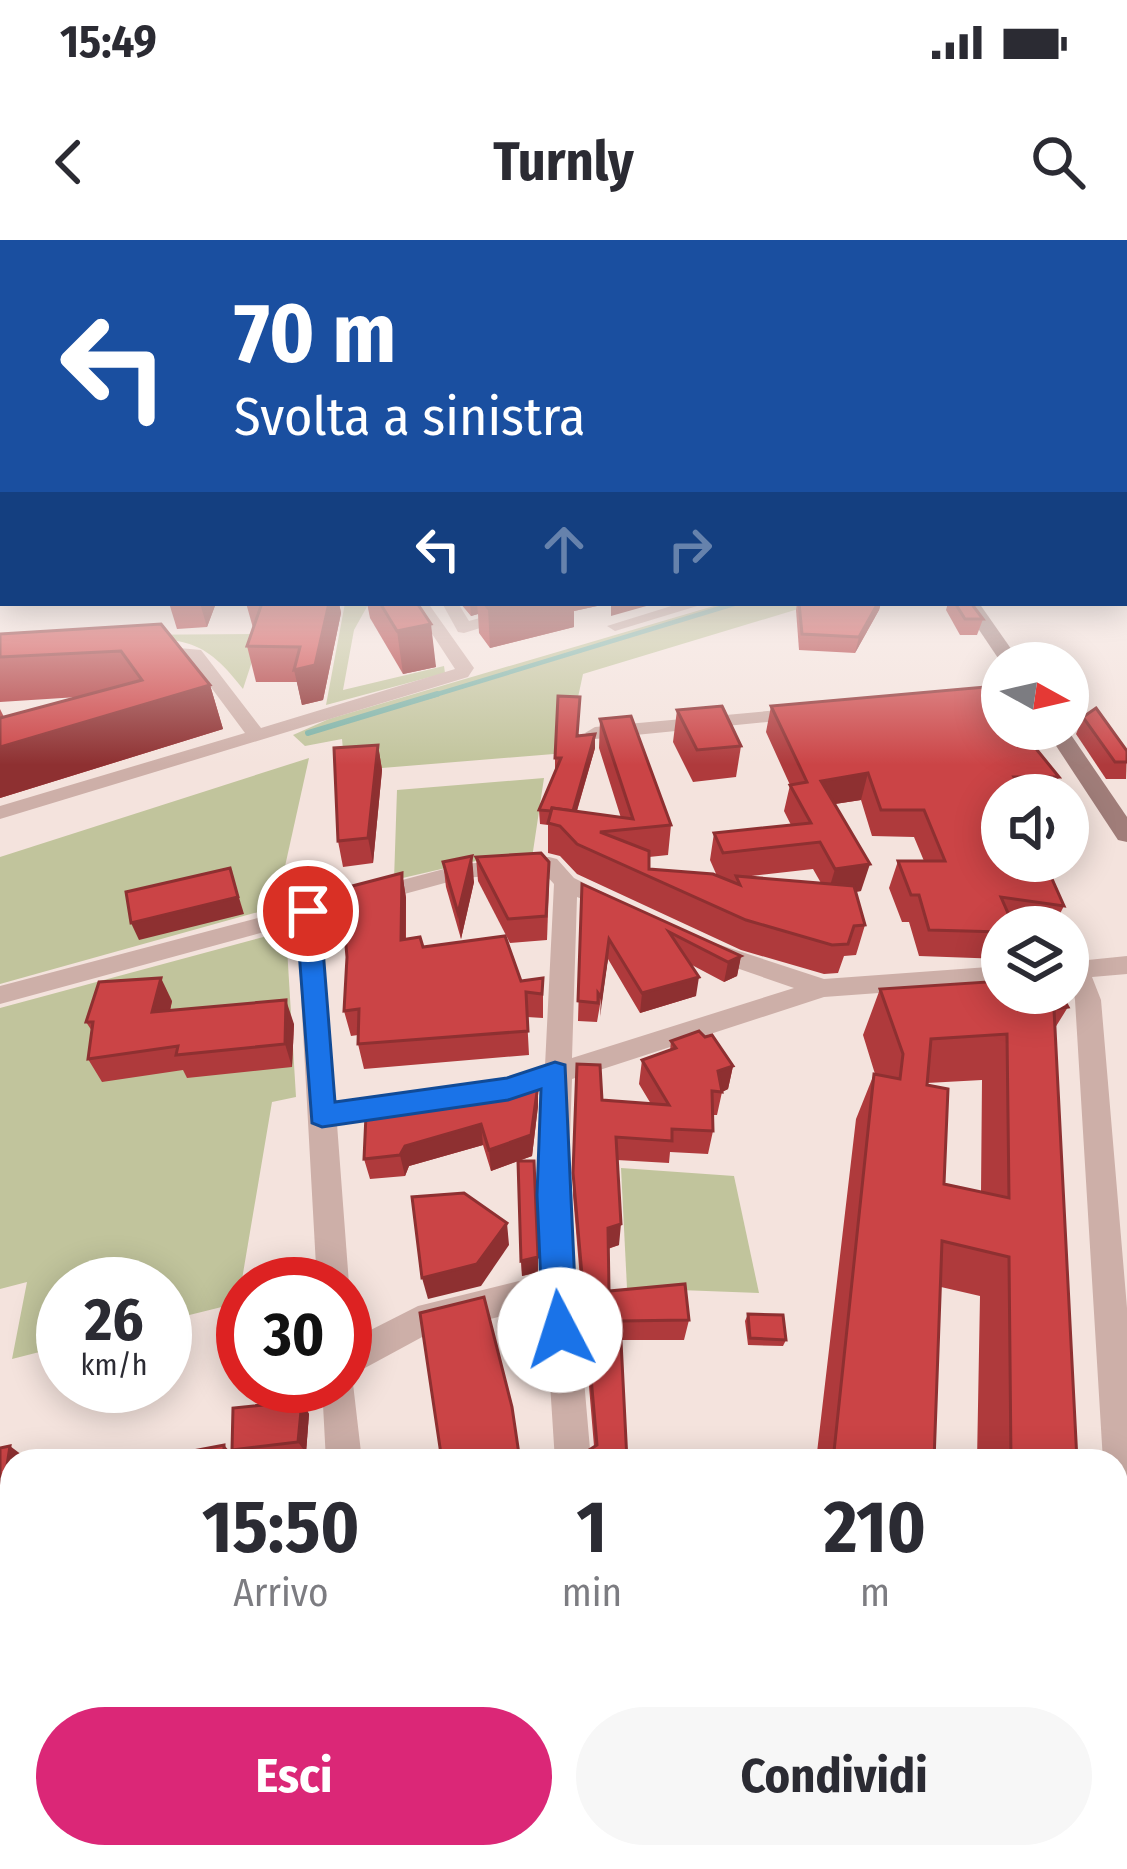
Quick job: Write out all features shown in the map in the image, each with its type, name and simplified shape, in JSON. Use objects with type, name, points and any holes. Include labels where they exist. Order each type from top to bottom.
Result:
[{"type":"street","points":[[0,813],[454,676],[465,668],[426,612]]},
{"type":"street","points":[[455,612],[464,628],[521,612]]},
{"type":"street","points":[[615,626],[666,612]]},
{"type":"street","points":[[976,612],[997,642]]},
{"type":"street","points":[[131,647],[195,653],[257,735]]},
{"type":"street","points":[[595,733],[835,712]]},
{"type":"street","points":[[1073,750],[1118,807],[1127,836]]},
{"type":"street","points":[[0,995],[463,871],[549,864],[566,883],[630,911]]},
{"type":"street","points":[[566,883],[555,1072],[556,1287],[571,1449]]},
{"type":"street","points":[[308,911],[330,1257]]},
{"type":"street","points":[[690,940],[730,960],[823,988]]},
{"type":"street","points":[[1089,968],[1127,965]]},
{"type":"street","points":[[322,1115],[508,1089],[823,988],[981,977]]},
{"type":"street","points":[[1089,1014],[1121,1449]]},
{"type":"street","points":[[372,1347],[418,1322],[556,1287]]},
{"type":"street","points":[[341,1413],[343,1449]]},
{"type":"green space","points":[[343,612],[364,612],[354,630],[343,690],[444,666],[445,673],[326,705]]},
{"type":"green space","points":[[693,612],[788,612],[583,674],[566,753],[345,771],[342,739],[305,746],[293,735],[329,719]]},
{"type":"green space","points":[[261,634],[243,689],[200,648],[171,640],[111,635]]},
{"type":"green space","points":[[309,758],[276,907],[0,984],[0,857]]},
{"type":"green space","points":[[544,778],[532,858],[476,861],[394,880],[397,790]]},
{"type":"green space","points":[[286,931],[296,1097],[272,1102],[246,1257],[216,1257],[216,1308],[192,1314],[192,1257],[36,1257],[36,1353],[12,1359],[27,1282],[0,1289],[0,1008]]},
{"type":"green space","points":[[621,1168],[734,1176],[759,1293],[627,1288]]},
{"type":"building","points":[[259,612],[327,612],[315,665],[294,670],[300,647],[247,646]]},
{"type":"building","points":[[385,612],[423,612],[431,624],[397,631]]},
{"type":"building","points":[[800,612],[873,612],[859,637],[802,634]]},
{"type":"building","points":[[961,612],[978,612],[983,619],[965,619]]},
{"type":"building","points":[[161,624],[210,685],[0,747],[0,718],[142,680],[121,651],[0,657],[0,634]]},
{"type":"building","points":[[981,687],[981,750],[1037,750],[1057,774],[981,774],[981,882],[1053,882],[1064,906],[1001,897],[1005,906],[981,906],[981,931],[929,930],[919,895],[911,895],[898,861],[945,861],[924,810],[881,810],[868,773],[821,781],[870,864],[835,869],[820,842],[723,853],[714,833],[811,823],[790,785],[807,782],[771,706]]},
{"type":"building","points":[[558,696],[580,697],[577,736],[595,734],[573,811],[539,810],[561,758],[555,758]]},
{"type":"building","points":[[722,706],[741,746],[697,750],[677,710]]},
{"type":"building","points":[[1096,708],[1127,751],[1127,762],[1115,762],[1089,725],[1089,713]]},
{"type":"building","points":[[631,716],[671,825],[600,832],[649,851],[649,869],[713,874],[740,885],[736,876],[854,886],[865,925],[854,926],[848,944],[832,945],[746,920],[577,844],[560,826],[548,823],[552,808],[633,819],[600,719]]},
{"type":"building","points":[[378,745],[368,838],[338,841],[334,748]]},
{"type":"building","points":[[541,853],[549,862],[546,916],[508,919],[476,857]]},
{"type":"building","points":[[472,856],[458,913],[443,862]]},
{"type":"building","points":[[230,868],[238,897],[131,923],[126,892]]},
{"type":"building","points":[[402,873],[401,940],[420,937],[423,947],[505,936],[521,981],[543,978],[542,994],[526,992],[528,1031],[358,1044],[359,1009],[344,1011],[347,957],[341,889]]},
{"type":"building","points":[[582,884],[741,956],[728,962],[669,932],[699,977],[642,993],[609,939],[598,1003],[578,1001]]},
{"type":"building","points":[[161,978],[152,1012],[286,1000],[285,1044],[176,1055],[178,1046],[88,1059],[93,1022],[86,1022],[99,982]]},
{"type":"building","points":[[981,982],[981,1014],[1054,1014],[1076,1449],[1011,1449],[1009,1257],[942,1241],[934,1449],[834,1449],[874,1074],[900,1079],[903,1054],[880,989]],"holes":[[[1007,1034],[1009,1198],[944,1184],[948,1089],[927,1085],[931,1039]]]},
{"type":"building","points":[[699,1031],[705,1037],[712,1035],[733,1066],[718,1071],[722,1092],[712,1091],[713,1131],[672,1129],[672,1141],[616,1137],[621,1224],[608,1228],[609,1291],[685,1284],[689,1320],[620,1321],[626,1449],[591,1449],[597,1445],[573,1173],[577,1064],[600,1065],[602,1100],[669,1105],[642,1060],[676,1048],[671,1041]]},
{"type":"building","points":[[538,1085],[531,1135],[489,1150],[481,1124],[405,1146],[400,1155],[364,1159],[366,1115],[509,1098],[507,1088]]},
{"type":"building","points":[[518,1161],[534,1161],[538,1257],[521,1261]]},
{"type":"building","points":[[464,1193],[507,1223],[477,1264],[422,1278],[412,1197]]},
{"type":"building","points":[[484,1297],[518,1449],[440,1449],[420,1313]]},
{"type":"building","points":[[540,1297],[544,1353],[532,1355],[525,1300]]},
{"type":"building","points":[[748,1314],[783,1315],[786,1340],[750,1338]]},
{"type":"building","points":[[233,1413],[301,1413],[298,1442],[232,1449]]},
{"type":"waterway","points":[[428,697],[707,612]]},
{"type":"waterway","points":[[308,733],[437,694]]},
{"type":"route","points":[[308,911],[322,1115],[508,1089],[555,1072],[553,1195],[560,1330]]}]
